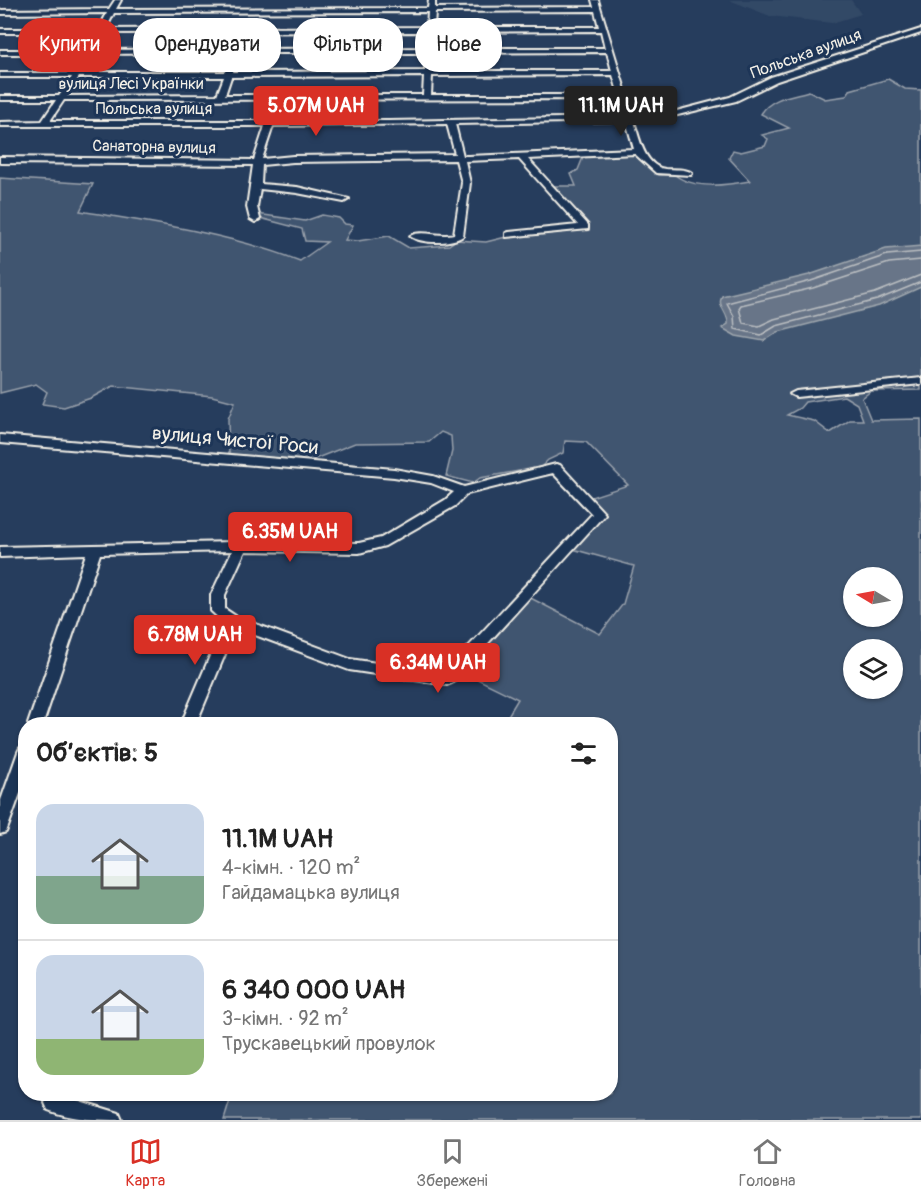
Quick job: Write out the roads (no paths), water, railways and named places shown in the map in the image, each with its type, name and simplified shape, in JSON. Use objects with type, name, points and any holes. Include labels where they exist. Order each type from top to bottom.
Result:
[{"type":"street","points":[[108,18],[118,0]]},
{"type":"street","points":[[248,18],[255,0]]},
{"type":"street","points":[[431,18],[432,0]]},
{"type":"street","points":[[595,0],[638,150],[659,171],[688,173]]},
{"type":"street","points":[[0,12],[598,9]]},
{"type":"street","points":[[281,30],[415,29]]},
{"type":"street","points":[[502,29],[603,29]]},
{"type":"street","points":[[0,31],[18,31]]},
{"type":"street","name":"Польська вулиця","points":[[0,124],[452,123],[629,118],[679,114],[733,99],[774,79],[921,31]]},
{"type":"street","points":[[502,51],[609,50]]},
{"type":"street","points":[[281,51],[415,51]]},
{"type":"street","points":[[0,52],[18,52]]},
{"type":"street","points":[[45,123],[78,72]]},
{"type":"street","points":[[428,97],[429,73]]},
{"type":"street","points":[[0,75],[616,73]]},
{"type":"street","points":[[220,98],[228,74]]},
{"type":"street","name":"вулиця Лесі Українки","points":[[0,98],[622,97]]},
{"type":"street","points":[[415,236],[448,238],[458,236],[466,183],[452,123]]},
{"type":"street","points":[[255,219],[252,207],[258,159],[269,125]]},
{"type":"street","name":"Санаторна вулиця","points":[[0,160],[242,164],[522,157],[638,150]]},
{"type":"street","points":[[509,235],[585,227],[522,157]]},
{"type":"street","points":[[256,186],[344,199]]},
{"type":"street","points":[[796,394],[826,393],[886,383],[921,381]]},
{"type":"street","name":"вулиця Чистої Роси","points":[[0,439],[365,471],[435,480],[452,484],[463,491]]},
{"type":"street","points":[[0,552],[241,546],[358,548],[385,542],[450,503],[463,491],[556,468],[599,514],[447,679],[349,664],[232,621],[218,611],[218,595],[241,546]]},
{"type":"street","points":[[37,717],[94,548]]},
{"type":"street","points":[[192,717],[232,621]]},
{"type":"street","points":[[0,827],[18,775]]},
{"type":"street","points":[[64,1101],[112,1120]]},
{"type":"water","points":[[921,246],[921,287],[879,306],[778,332],[764,341],[736,336],[722,328],[728,324],[728,320],[721,303],[722,296],[809,275],[886,249]]}]
